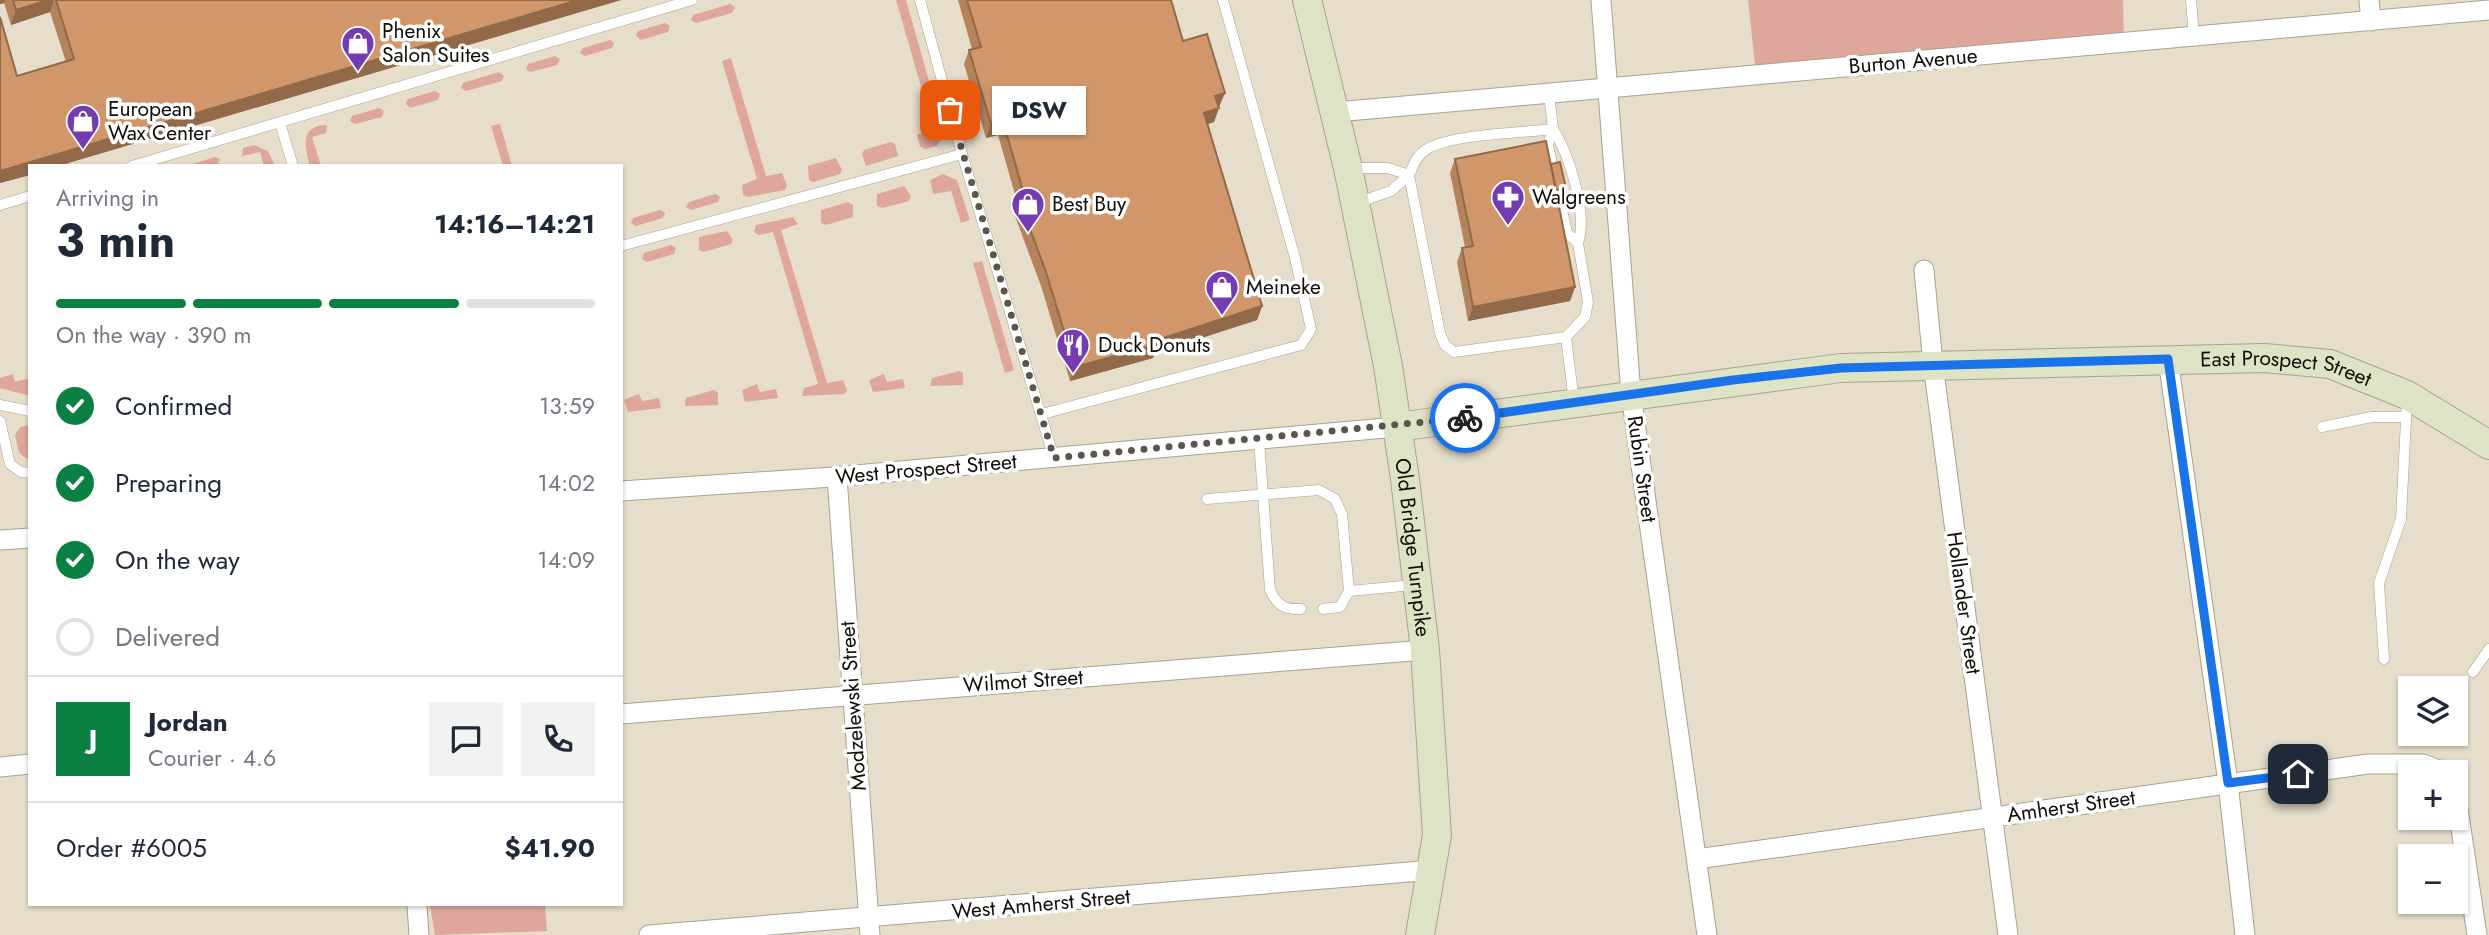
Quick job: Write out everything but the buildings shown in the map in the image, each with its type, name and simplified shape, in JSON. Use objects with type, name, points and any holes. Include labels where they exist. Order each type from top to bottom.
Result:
[{"type":"street","name":"Old Bridge Turnpike","points":[[1307,0],[1336,112],[1355,204],[1397,427],[1418,584],[1437,835],[1420,935]]},
{"type":"street","name":"Rubin Street","points":[[1601,0],[1631,394],[1707,935]]},
{"type":"street","points":[[2369,0],[2371,21]]},
{"type":"street","name":"Burton Avenue","points":[[1336,112],[1606,86],[2194,38],[2489,10]]},
{"type":"street","name":"Hollander Street","points":[[1924,270],[1933,364],[2008,935]]},
{"type":"street","name":"East Prospect Street","points":[[1397,427],[1841,368],[2264,358],[2330,365],[2489,445]]},
{"type":"street","points":[[2168,359],[2228,783],[2245,935]]},
{"type":"street","name":"West Prospect Street","points":[[623,492],[837,477],[1397,427]]},
{"type":"street","name":"Modzelewski Street","points":[[837,477],[870,927]]},
{"type":"street","points":[[0,540],[28,538]]},
{"type":"street","name":"Wilmot Street","points":[[623,714],[1425,650]]},
{"type":"street","name":"Amherst Street","points":[[1697,859],[2228,783],[2398,762]]},
{"type":"street","points":[[0,767],[28,764]]},
{"type":"street","points":[[2460,830],[2477,935]]},
{"type":"street","name":"West Amherst Street","points":[[649,935],[870,927],[1433,870]]},
{"type":"street","points":[[417,906],[419,935]]},
{"type":"lane","points":[[139,164],[692,0]]},
{"type":"lane","points":[[920,0],[962,154],[1054,458]]},
{"type":"lane","points":[[1042,414],[1301,345],[1311,328],[1295,258],[1223,0]]},
{"type":"lane","points":[[2190,0],[2194,38]]},
{"type":"lane","points":[[1409,175],[1445,345],[1454,352],[1469,352],[1566,337],[1585,317],[1588,302],[1578,243],[1583,229],[1567,155],[1553,129],[1549,92]]},
{"type":"lane","points":[[281,123],[292,164]]},
{"type":"lane","points":[[1355,204],[1391,191],[1409,175],[1416,158],[1428,148],[1451,141],[1553,129]]},
{"type":"lane","points":[[1553,129],[1548,145],[1567,233],[1578,243]]},
{"type":"lane","points":[[623,245],[962,154]]},
{"type":"lane","points":[[1348,168],[1388,169],[1409,175]]},
{"type":"lane","points":[[0,205],[28,196]]},
{"type":"lane","points":[[1566,337],[1574,402]]},
{"type":"lane","points":[[0,405],[28,411]]},
{"type":"lane","points":[[2322,427],[2372,417],[2407,406],[2401,519],[2379,583],[2384,659]]},
{"type":"lane","points":[[0,421],[10,464],[21,472],[28,472]]},
{"type":"lane","points":[[1259,440],[1270,590],[1276,604],[1290,610],[1301,609]]},
{"type":"lane","points":[[1208,499],[1319,490],[1335,499],[1342,514],[1349,591],[1340,607],[1323,609]]},
{"type":"lane","points":[[1349,591],[1418,584]]},
{"type":"lane","points":[[2473,672],[2489,649]]},
{"type":"shaded area","points":[[896,0],[906,0],[944,134],[937,146],[925,149],[920,146],[917,135],[933,128]]},
{"type":"shaded area","points":[[1748,0],[2123,0],[2124,43],[1756,74]]},
{"type":"shaded area","points":[[730,4],[735,7],[732,13],[696,23],[691,20],[693,15]]},
{"type":"shaded area","points":[[665,23],[670,26],[668,32],[641,40],[636,36],[638,31]]},
{"type":"shaded area","points":[[610,40],[614,43],[612,48],[585,56],[580,53],[583,48]]},
{"type":"shaded area","points":[[555,56],[560,59],[557,65],[530,72],[526,69],[528,64]]},
{"type":"shaded area","points":[[731,58],[766,176],[782,173],[787,186],[785,190],[748,197],[743,195],[742,185],[757,179],[722,61]]},
{"type":"shaded area","points":[[499,72],[504,76],[502,81],[466,91],[461,88],[463,83]]},
{"type":"shaded area","points":[[435,91],[440,94],[438,100],[410,108],[406,104],[408,99]]},
{"type":"shaded area","points":[[379,108],[384,111],[382,117],[355,124],[350,121],[352,116]]},
{"type":"shaded area","points":[[500,124],[511,164],[502,164],[491,126]]},
{"type":"shaded area","points":[[327,125],[326,133],[312,137],[320,164],[310,164],[306,138],[312,129]]},
{"type":"shaded area","points":[[891,142],[895,144],[898,156],[866,166],[862,154],[864,150]]},
{"type":"shaded area","points":[[254,145],[268,151],[274,164],[263,164],[260,152],[242,156],[243,148]]},
{"type":"shaded area","points":[[215,157],[220,159],[218,164],[192,164]]},
{"type":"shaded area","points":[[836,158],[842,170],[840,174],[813,182],[809,180],[808,166]]},
{"type":"shaded area","points":[[943,174],[957,180],[970,220],[961,223],[951,191],[933,194],[930,180]]},
{"type":"shaded area","points":[[904,186],[911,196],[909,201],[882,208],[877,206],[877,194]]},
{"type":"shaded area","points":[[715,194],[720,197],[718,202],[691,210],[686,207],[689,202]]},
{"type":"shaded area","points":[[848,202],[853,205],[853,217],[826,225],[821,223],[821,210]]},
{"type":"shaded area","points":[[660,210],[665,213],[663,218],[636,226],[631,223],[633,218]]},
{"type":"shaded area","points":[[793,217],[798,224],[781,230],[827,383],[843,380],[847,390],[845,394],[802,396],[804,388],[818,384],[773,232],[758,235],[754,232],[756,225]]},
{"type":"shaded area","points":[[727,231],[733,240],[731,244],[704,252],[699,250],[699,237]]},
{"type":"shaded area","points":[[671,245],[676,248],[674,254],[647,262],[642,259],[644,253]]},
{"type":"shaded area","points":[[982,261],[1014,370],[1005,373],[973,263]]},
{"type":"shaded area","points":[[959,371],[963,373],[963,385],[930,386],[932,378]]},
{"type":"shaded area","points":[[13,374],[15,382],[28,379],[28,395],[0,388],[0,378]]},
{"type":"shaded area","points":[[884,374],[887,382],[903,379],[905,388],[873,392],[869,380]]},
{"type":"shaded area","points":[[757,384],[760,392],[776,389],[778,398],[745,402],[742,390]]},
{"type":"shaded area","points":[[714,390],[718,393],[718,405],[685,406],[686,398]]},
{"type":"shaded area","points":[[639,394],[642,401],[659,398],[661,408],[628,412],[624,400]]},
{"type":"shaded area","points":[[28,425],[28,460],[19,453],[15,435],[20,427]]},
{"type":"shaded area","points":[[430,906],[545,906],[547,931],[435,935]]},
{"type":"way so far","points":[[950,110],[1054,458],[1362,431],[1465,418]]},
{"type":"place","name":"Phenix Salon Suites","points":[[358,73]]},
{"type":"place","name":"DSW","points":[[950,110]]},
{"type":"place","name":"European Wax Center","points":[[83,151]]},
{"type":"place","name":"Walgreens","points":[[1508,227]]},
{"type":"place","name":"Best Buy","points":[[1028,234]]},
{"type":"place","name":"Meineke","points":[[1222,317]]},
{"type":"place","name":"Duck Donuts","points":[[1073,375]]},
{"type":"route","points":[[1465,418],[1733,380],[1841,368],[2168,359],[2228,783],[2298,774]]}]
